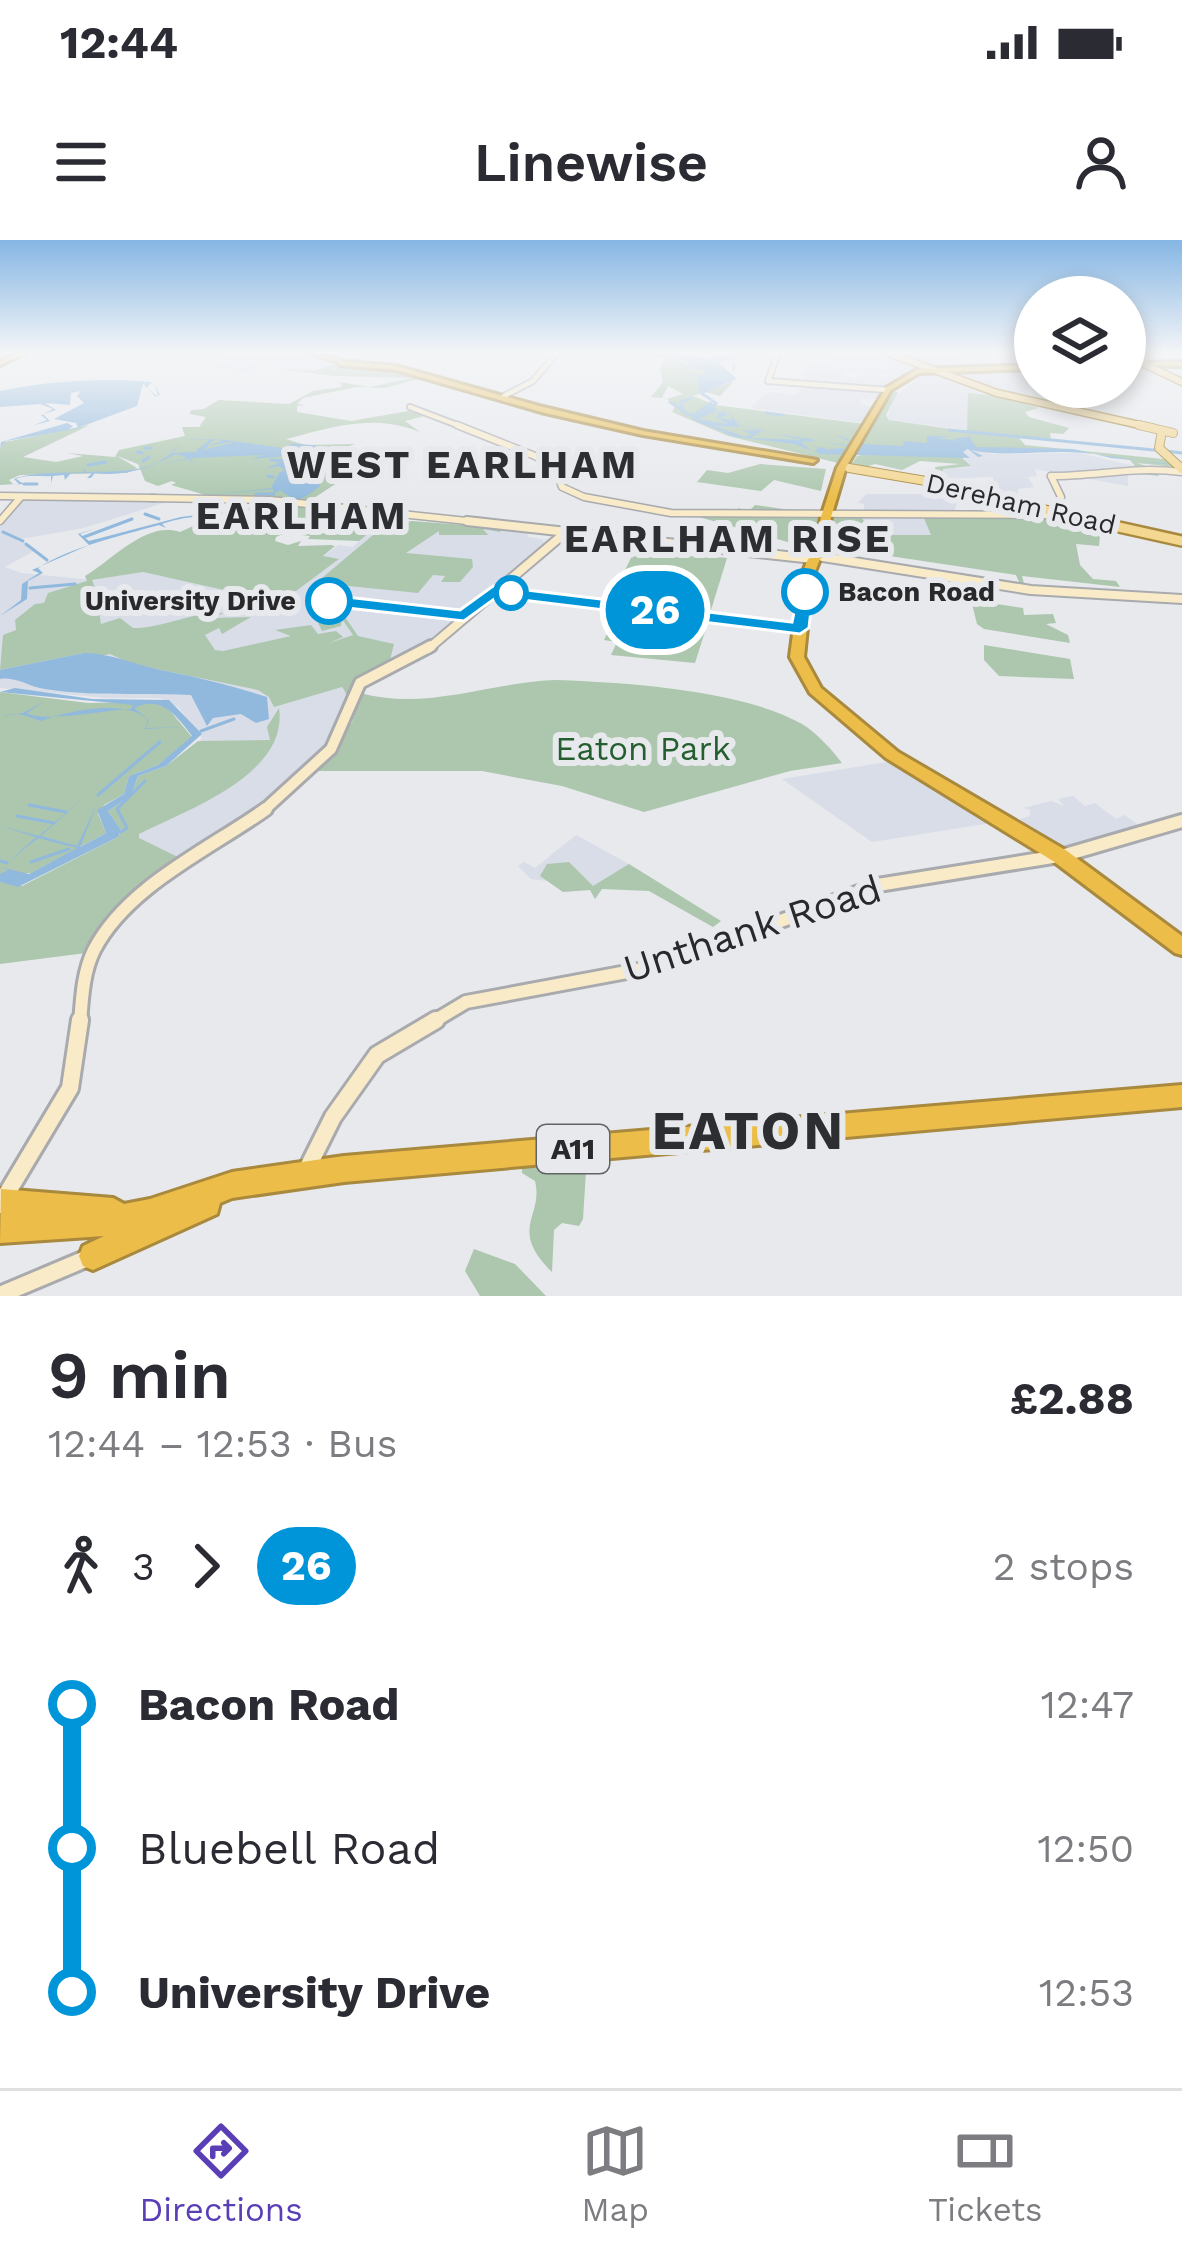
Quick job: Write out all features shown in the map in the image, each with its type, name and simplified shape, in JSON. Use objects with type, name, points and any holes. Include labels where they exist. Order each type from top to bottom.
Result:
[{"type":"highway","name":"Dereham Road","points":[[521,402],[648,433],[847,465]]},
{"type":"highway","points":[[882,402],[827,508],[805,592],[797,652],[800,670],[815,690],[899,759],[1060,856],[1182,947]]},
{"type":"highway","name":"A11","points":[[12,1234],[101,1223],[312,1167],[1182,1096]]},
{"type":"highway","name":"A11","points":[[12,1234],[111,1230],[213,1201],[251,1183]]},
{"type":"highway","points":[[90,1255],[213,1201]]},
{"type":"highway","name":"A11","points":[[0,1204],[79,1213],[161,1209]]},
{"type":"main road","points":[[1032,402],[1166,431]]},
{"type":"main road","points":[[1178,421],[1166,431],[1161,451],[1178,469]]},
{"type":"main road","name":"Dereham Road","points":[[847,465],[1182,541]]},
{"type":"street","points":[[410,407],[527,452],[555,468],[562,487],[584,497],[670,512],[827,508],[951,518],[1057,514],[1061,496],[1051,476],[1096,476],[1138,466],[1178,469]]},
{"type":"street","points":[[0,497],[254,499]]},
{"type":"street","points":[[0,497],[17,498]]},
{"type":"street","points":[[0,517],[17,498]]},
{"type":"street","points":[[152,498],[286,502],[817,559],[1018,588],[1182,599]]},
{"type":"street","points":[[0,1204],[67,1094],[79,1044],[85,978],[105,933],[154,885],[230,835],[311,770],[346,727],[359,683],[422,654],[566,530]]},
{"type":"street","name":"Unthank Road","points":[[312,1167],[333,1117],[376,1055],[456,1006],[490,995],[659,966],[878,885],[956,868],[1060,856],[1182,820]]},
{"type":"street","points":[[0,1295],[90,1255]]},
{"type":"shaded area","points":[[756,402],[860,402],[873,408],[863,423],[750,408]]},
{"type":"shaded area","points":[[893,402],[968,402],[967,430],[887,416]]},
{"type":"shaded area","points":[[963,452],[991,454],[1079,453],[1135,466],[1120,469],[1128,472],[1128,486],[1035,469],[1037,476],[1028,477],[1034,487],[1018,489],[1018,500],[998,497],[993,477],[942,479],[943,469],[970,467],[963,459],[970,458]]},
{"type":"shaded area","points":[[866,494],[941,494],[958,499],[954,513],[923,516],[932,535],[870,535],[860,514],[864,514],[864,504],[858,503]]},
{"type":"shaded area","points":[[25,499],[173,500],[84,528],[21,539],[34,551],[5,567],[93,580],[143,572],[259,598],[289,593],[337,561],[323,557],[338,545],[353,547],[369,530],[390,522],[530,530],[527,537],[550,540],[542,540],[546,544],[418,653],[365,676],[334,740],[272,799],[185,861],[122,831],[202,738],[178,707],[160,698],[0,688],[0,525]]},
{"type":"shaded area","points":[[893,761],[997,822],[872,842],[782,779]]},
{"type":"shaded area","points":[[1073,796],[1085,806],[1095,803],[1116,819],[1125,815],[1142,828],[1065,851],[1009,822],[1030,816],[1030,810],[1023,808],[1051,801],[1064,806],[1058,799]]},
{"type":"shaded area","points":[[576,835],[629,864],[596,887],[531,879],[518,866],[524,862],[535,868]]},
{"type":"green space","points":[[215,402],[306,405],[297,406],[297,412],[351,421],[413,410],[428,415],[405,421],[420,432],[370,423],[286,439],[305,445],[355,444],[340,449],[349,458],[340,476],[346,477],[314,498],[328,502],[320,506],[209,496],[171,485],[176,483],[172,481],[158,486],[145,481],[138,464],[117,456],[137,468],[127,473],[20,475],[9,480],[13,484],[0,485],[0,448],[5,442],[90,425],[23,457],[56,462],[83,456],[67,453],[115,457],[119,450],[185,436],[182,427],[199,427],[206,417],[190,414],[191,410]]},
{"type":"green space","points":[[671,402],[708,402],[865,424],[842,464],[728,436],[672,412],[675,406]]},
{"type":"green space","points":[[885,402],[893,402],[886,415],[889,420],[999,436],[967,431],[968,402],[1014,402],[1014,408],[1038,408],[1025,412],[1029,417],[1069,428],[1063,434],[1050,433],[1051,440],[1018,437],[1025,445],[1163,459],[1176,467],[1137,463],[1155,469],[1159,476],[1130,473],[1135,466],[1130,460],[1079,451],[962,449],[963,459],[971,466],[943,469],[942,479],[931,477],[937,476],[935,467],[960,464],[920,461],[902,470],[875,464],[859,469],[851,465],[862,455],[858,453]]},
{"type":"green space","points":[[760,464],[826,469],[821,491],[774,480],[761,491],[697,482],[707,470],[728,473]]},
{"type":"green space","points":[[288,504],[381,516],[382,522],[359,541],[308,539],[310,536],[293,534],[296,528],[276,537],[275,541],[288,545],[301,541],[298,546],[335,546],[323,556],[339,559],[296,591],[259,598],[143,572],[92,580],[117,605],[98,604],[101,624],[120,618],[133,628],[145,627],[213,613],[223,613],[214,618],[251,617],[222,634],[219,628],[205,635],[215,650],[223,651],[291,636],[275,630],[311,625],[318,634],[336,631],[343,637],[329,643],[353,635],[342,619],[341,626],[322,631],[318,623],[345,617],[358,636],[394,644],[393,663],[436,637],[412,656],[357,680],[347,720],[324,755],[225,836],[147,888],[86,953],[0,964],[0,882],[22,886],[118,837],[121,830],[108,811],[131,796],[138,776],[166,766],[198,741],[270,740],[267,727],[279,708],[278,732],[268,753],[251,771],[207,801],[139,834],[182,859],[289,782],[338,729],[347,706],[342,687],[274,707],[258,690],[132,664],[110,654],[71,663],[84,653],[0,670],[3,635],[16,630],[15,620],[35,604],[44,603],[48,593],[87,581],[85,576],[143,536],[180,532],[211,518]]},
{"type":"green space","points":[[755,505],[819,514],[812,549],[692,515],[739,513],[738,508],[749,511]]},
{"type":"green space","points":[[860,514],[871,535],[931,535],[923,516],[1064,516],[1101,524],[1099,546],[1076,544],[1080,565],[1093,579],[1116,581],[1120,587],[1022,576],[1025,587],[1021,587],[1016,575],[823,546],[828,515]]},
{"type":"green space","points":[[412,521],[503,528],[500,532],[483,529],[488,535],[439,535],[439,531],[406,553],[472,559],[473,567],[460,582],[441,582],[445,576],[433,575],[418,593],[319,583],[313,592],[316,583],[385,525]]},
{"type":"green space","points":[[636,548],[727,558],[711,610],[611,598]]},
{"type":"green space","points":[[971,600],[1023,608],[1024,615],[1053,614],[1056,623],[1046,624],[1068,635],[1070,643],[984,629],[977,624]]},
{"type":"green space","points":[[617,614],[707,625],[695,663],[611,655],[617,642],[604,640]]},
{"type":"green space","points":[[984,645],[1070,659],[1074,679],[999,676],[984,660]]},
{"type":"green space","name":"Eaton Park","points":[[554,680],[647,686],[748,703],[802,724],[842,763],[790,771],[644,812],[562,786],[482,771],[316,771],[352,722],[360,693],[433,698]]},
{"type":"green space","points":[[0,692],[88,703],[156,702],[166,706],[192,737],[158,765],[129,776],[124,794],[98,814],[106,833],[31,873],[0,875]]},
{"type":"green space","points":[[569,862],[593,886],[629,864],[721,921],[713,927],[649,891],[602,889],[595,899],[590,890],[563,892],[540,876],[547,864]]},
{"type":"green space","points":[[587,1155],[583,1219],[579,1226],[562,1223],[554,1230],[552,1272],[532,1244],[530,1224],[537,1193],[535,1181],[522,1173],[522,1161]]},
{"type":"green space","points":[[474,1249],[515,1264],[546,1296],[480,1296],[465,1271]]},
{"type":"water","points":[[0,402],[70,402],[45,403],[56,410],[43,414],[53,409],[40,404],[0,407]]},
{"type":"water","points":[[138,402],[75,429],[6,441],[0,448],[1,442],[67,423],[73,426],[68,430],[78,427],[76,423],[54,419],[84,403]]},
{"type":"water","points":[[714,403],[718,410],[699,419],[727,424],[716,417],[720,414],[715,413],[724,411],[727,415],[719,418],[733,420],[727,408],[740,427],[715,426],[745,437],[751,434],[741,430],[759,431],[740,424],[774,434],[762,431],[750,438],[804,440],[775,434],[816,441],[801,442],[811,450],[735,437],[691,419]]},
{"type":"water","points":[[839,435],[852,441],[858,438],[855,446],[864,439],[864,444],[903,446],[904,441],[927,443],[927,436],[950,436],[938,438],[958,441],[952,439],[975,436],[970,437],[976,447],[1073,449],[1095,454],[971,450],[983,456],[978,457],[968,449],[963,452],[970,458],[813,451],[850,451],[847,446],[817,441],[854,446],[855,442],[842,438]]},
{"type":"water","points":[[216,439],[198,451],[232,443],[207,446],[221,441],[218,439],[282,448],[307,474],[341,469],[341,473],[333,473],[336,477],[328,473],[315,478],[320,485],[290,503],[182,519],[162,524],[166,528],[159,525],[88,545],[78,534],[97,528],[80,534],[89,541],[181,517],[282,504],[290,497],[280,490],[273,494],[273,489],[208,495],[271,488],[285,470],[278,466],[264,469],[283,461],[293,463],[288,456],[251,459],[263,455],[160,464],[188,458],[176,454],[147,467],[126,472],[95,473],[91,478],[87,478],[92,473],[71,473],[65,480],[64,475],[53,476],[51,483],[51,476],[29,476],[16,479],[24,484],[0,485],[19,484],[14,479],[29,475],[83,472],[85,468],[86,472],[135,469],[158,462],[177,447],[150,457],[179,446],[173,453],[196,452],[209,440],[185,440]]},
{"type":"water","points":[[43,565],[38,568],[43,573],[28,581],[27,599],[0,616],[21,600],[22,584],[39,573],[32,570]]},
{"type":"water","points":[[84,653],[267,697],[269,719],[256,723],[241,714],[213,718],[207,726],[191,695],[63,691],[0,679],[0,670]]},
{"type":"water","points":[[15,688],[92,699],[169,700],[202,734],[166,766],[138,776],[131,796],[108,811],[121,830],[118,837],[18,887],[0,882],[0,874],[8,870],[0,867],[29,874],[77,848],[38,838],[7,863],[36,837],[0,826],[39,836],[83,798],[41,836],[77,846],[98,802],[80,847],[106,833],[97,810],[124,794],[129,776],[158,765],[192,736],[174,714],[160,706],[134,708],[149,720],[146,728],[184,727],[145,729],[148,720],[125,709],[134,705],[0,692]]},
{"type":"water","points":[[44,701],[27,713],[55,717],[41,721],[15,714]]},
{"type":"water","points":[[96,708],[125,709],[55,717]]},
{"type":"waterway","points":[[670,402],[682,410]]},
{"type":"waterway","points":[[681,402],[682,410]]},
{"type":"waterway","points":[[682,410],[692,416],[711,403]]},
{"type":"waterway","points":[[766,413],[782,415]]},
{"type":"waterway","points":[[949,430],[1154,450]]},
{"type":"waterway","points":[[293,445],[316,450]]},
{"type":"waterway","points":[[198,450],[207,446]]},
{"type":"waterway","points":[[145,448],[151,448]]},
{"type":"waterway","points":[[316,450],[323,448]]},
{"type":"waterway","points":[[294,449],[305,449]]},
{"type":"waterway","points":[[818,449],[824,449]]},
{"type":"waterway","points":[[310,452],[316,450]]},
{"type":"waterway","points":[[1166,451],[1182,453]]},
{"type":"waterway","points":[[137,452],[142,453]]},
{"type":"waterway","points":[[305,456],[314,462],[343,461]]},
{"type":"waterway","points":[[143,461],[149,457]]},
{"type":"waterway","points":[[271,460],[283,461]]},
{"type":"waterway","points":[[88,465],[106,462]]},
{"type":"waterway","points":[[268,476],[273,477]]},
{"type":"waterway","points":[[319,483],[322,479]]},
{"type":"waterway","points":[[24,484],[37,484]]},
{"type":"waterway","points":[[256,494],[274,494]]},
{"type":"waterway","points":[[145,514],[159,519]]},
{"type":"waterway","points":[[84,537],[132,519]]},
{"type":"waterway","points":[[3,532],[23,541]]},
{"type":"waterway","points":[[26,544],[47,560]]},
{"type":"waterway","points":[[30,588],[75,584]]},
{"type":"waterway","points":[[201,731],[234,719]]},
{"type":"waterway","points":[[98,795],[160,742]]},
{"type":"waterway","points":[[121,832],[127,828],[117,809],[145,781]]},
{"type":"waterway","points":[[29,805],[66,812]]},
{"type":"waterway","points":[[17,816],[54,823]]},
{"type":"waterway","points":[[31,862],[69,849]]},
{"type":"waterway","points":[[0,861],[7,863]]},
{"type":"bus line","name":"26","points":[[329,601],[464,616],[493,591],[800,628],[805,592]]},
{"type":"place","name":"Bacon Road","points":[[805,592]]},
{"type":"place","name":"University Drive","points":[[329,601]]},
{"type":"district","name":"WEST EARLHAM","points":[[463,464]]},
{"type":"district","name":"EARLHAM","points":[[302,515]]},
{"type":"district","name":"EARLHAM RISE","points":[[728,538]]},
{"type":"district","name":"EATON","points":[[749,1130]]}]
